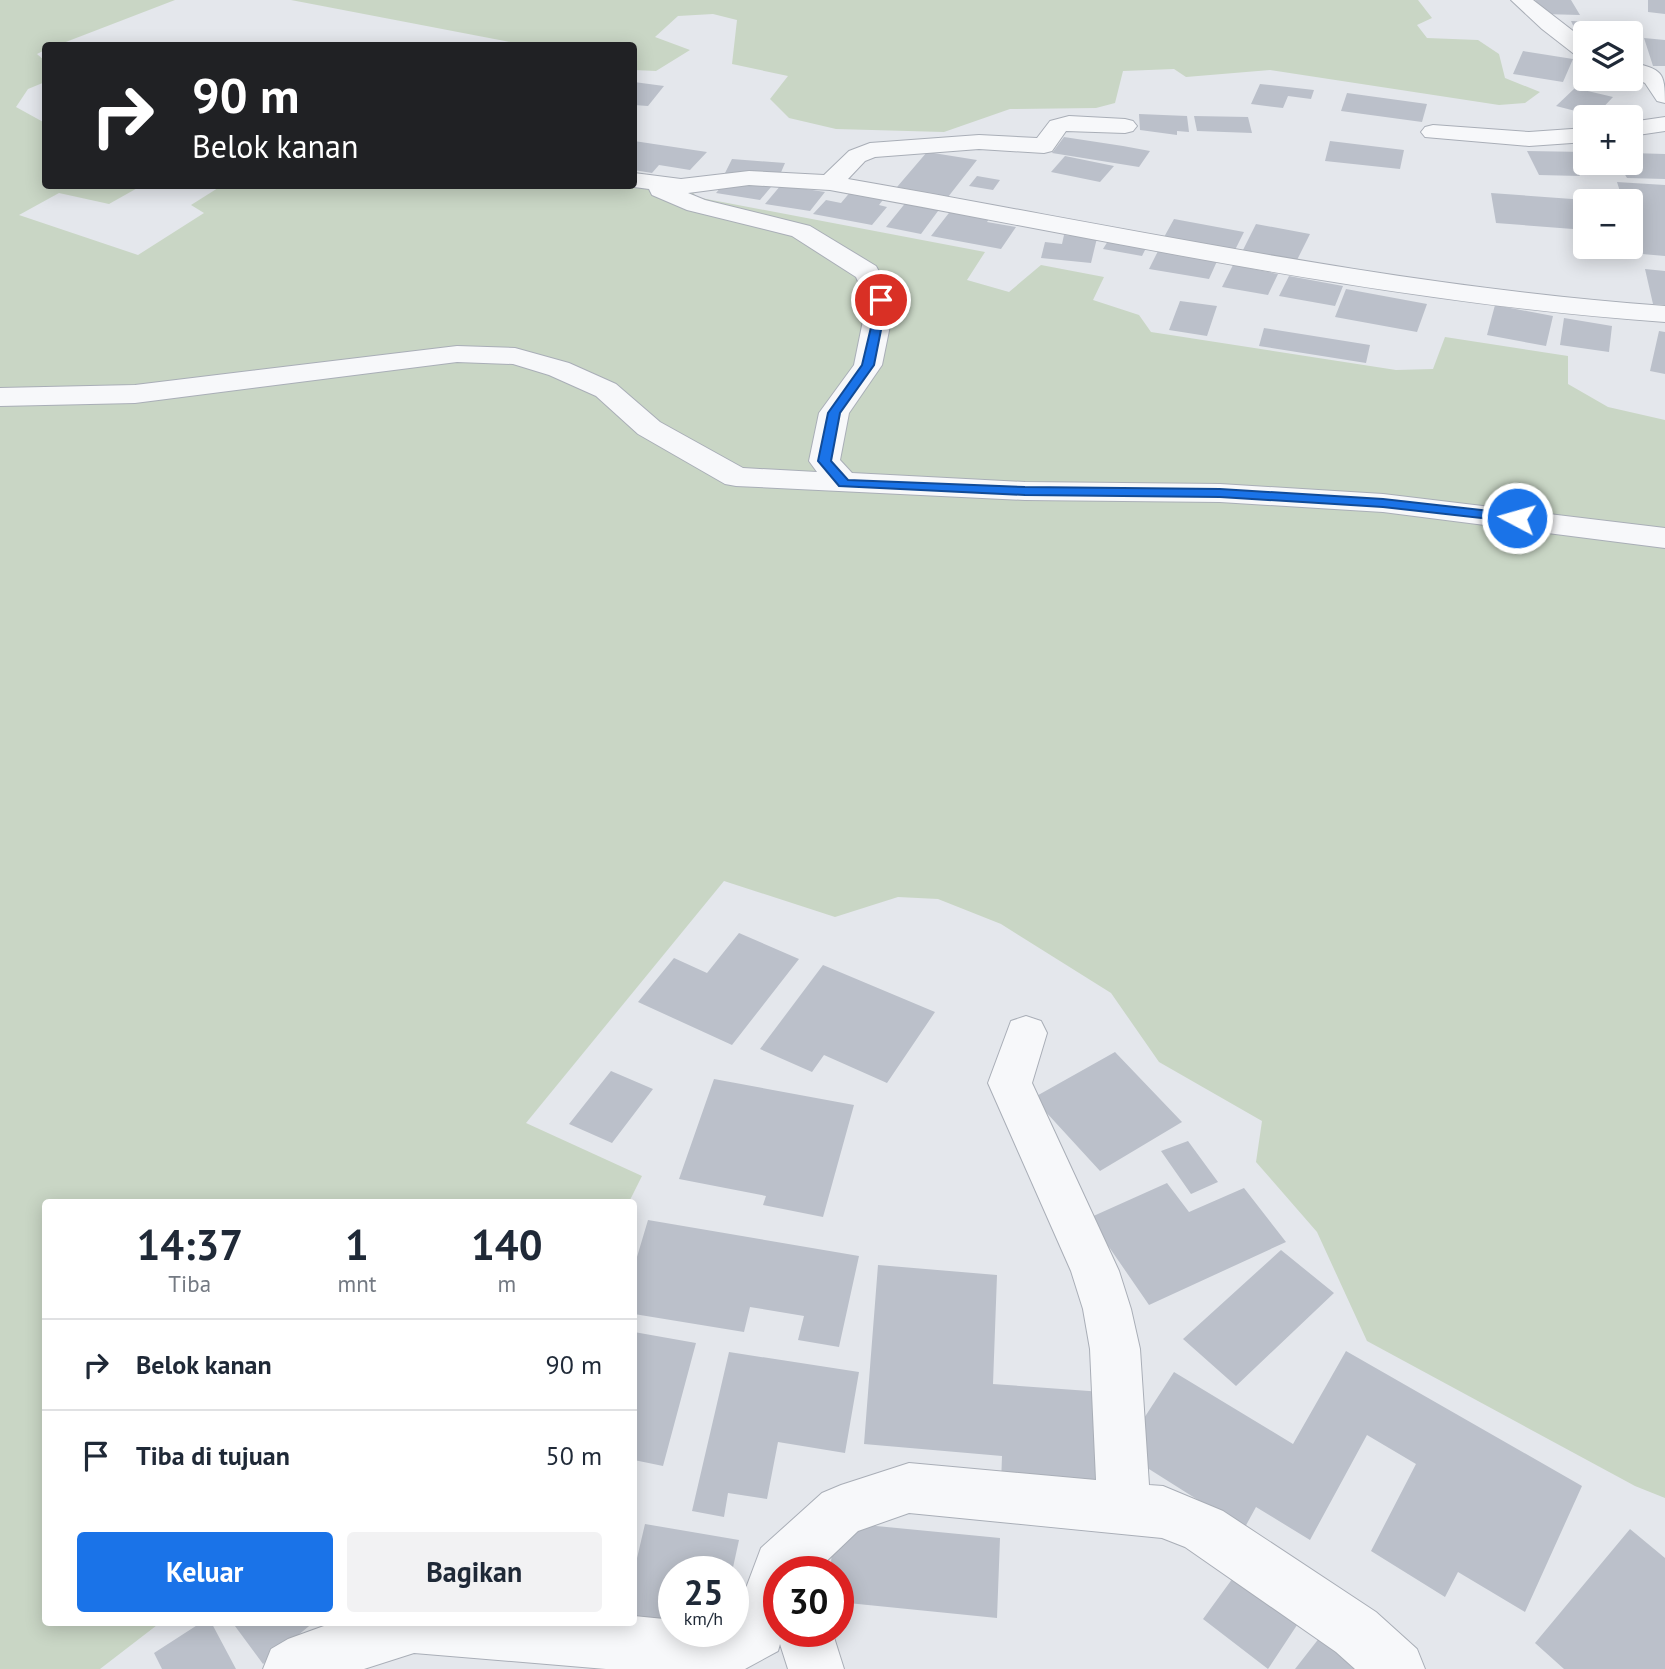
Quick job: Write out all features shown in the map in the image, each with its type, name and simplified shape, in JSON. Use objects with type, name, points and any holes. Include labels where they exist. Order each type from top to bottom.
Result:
[{"type":"street","points":[[1521,0],[1573,43]]},
{"type":"street","points":[[1643,74],[1653,78],[1665,96]]},
{"type":"street","points":[[830,183],[858,156],[870,150],[979,142],[1034,147],[1044,146],[1058,126],[1069,123],[1125,126]]},
{"type":"street","points":[[1643,127],[1665,124]]},
{"type":"street","points":[[1433,132],[1529,139],[1573,136]]},
{"type":"street","points":[[637,181],[681,186],[749,178],[830,183],[1328,275],[1578,309],[1665,314]]},
{"type":"street","points":[[637,181],[696,205],[800,231],[867,272],[881,300],[868,365],[834,413],[824,461],[844,483]]},
{"type":"street","points":[[0,397],[135,394],[457,354],[515,356],[559,369],[606,390],[649,428],[736,477],[1025,491],[1220,493],[1383,503],[1665,538]]},
{"type":"street","points":[[1026,1033],[1010,1083],[1095,1271],[1107,1309],[1115,1349],[1124,1507]]},
{"type":"street","points":[[794,1556],[841,1511],[909,1489],[1163,1512],[1204,1529],[1356,1632],[1397,1669]]},
{"type":"street","points":[[427,1626],[548,1635],[719,1653],[758,1631],[763,1618]]},
{"type":"street","points":[[291,1669],[308,1659],[411,1626]]},
{"type":"street","points":[[809,1647],[816,1669]]},
{"type":"green space","points":[[0,0],[175,0],[66,42],[42,42],[42,52],[37,54],[42,58],[42,83],[28,89],[16,107],[42,121],[42,189],[136,189],[109,204],[59,193],[19,215],[138,255],[204,213],[191,205],[216,189],[637,189],[637,179],[690,187],[696,197],[985,252],[967,280],[1009,292],[1041,265],[1104,277],[1093,300],[1139,315],[1151,332],[1396,370],[1433,369],[1445,337],[1568,356],[1568,384],[1608,407],[1665,420],[1665,1498],[1635,1486],[1367,1341],[1317,1232],[1256,1162],[1262,1121],[1159,1062],[1111,993],[1001,924],[938,899],[898,897],[835,917],[724,881],[526,1123],[642,1176],[630,1199],[42,1199],[42,1626],[156,1626],[100,1669],[0,1669]]},
{"type":"green space","points":[[291,0],[1418,0],[1432,18],[1417,25],[1427,38],[1478,40],[1499,54],[1505,78],[1540,92],[1525,103],[1499,105],[1270,70],[1186,77],[1174,69],[1123,71],[1115,103],[1096,108],[1010,109],[944,132],[836,129],[789,118],[770,99],[788,76],[732,64],[737,20],[713,14],[678,16],[655,37],[690,50],[656,71],[637,70],[637,42],[510,42]]},
{"type":"building","points":[[1535,0],[1571,0],[1580,15],[1543,14]]},
{"type":"building","points":[[1648,0],[1665,0],[1665,14],[1648,12]]},
{"type":"building","points":[[1644,38],[1665,40],[1665,66],[1653,66]]},
{"type":"building","points":[[1523,51],[1573,59],[1563,82],[1513,74]]},
{"type":"building","points":[[637,82],[664,86],[648,106],[637,105]]},
{"type":"building","points":[[1260,84],[1314,90],[1311,99],[1288,96],[1283,108],[1251,104]]},
{"type":"building","points":[[1573,90],[1613,97],[1605,105],[1573,105],[1573,110],[1556,106]]},
{"type":"building","points":[[1347,93],[1427,104],[1422,122],[1341,111]]},
{"type":"building","points":[[1139,114],[1187,116],[1189,132],[1177,131],[1177,135],[1140,130]]},
{"type":"building","points":[[1194,116],[1248,117],[1252,133],[1197,131]]},
{"type":"building","points":[[1064,137],[1150,151],[1139,167],[1052,153]]},
{"type":"building","points":[[637,141],[707,152],[690,170],[659,165],[652,173],[637,170]]},
{"type":"building","points":[[1330,141],[1404,150],[1400,169],[1325,161]]},
{"type":"building","points":[[1527,151],[1573,152],[1573,175],[1580,176],[1539,175]]},
{"type":"building","points":[[927,152],[977,160],[948,197],[897,187]]},
{"type":"building","points":[[1643,153],[1665,154],[1665,179],[1627,178],[1625,175],[1643,175]]},
{"type":"building","points":[[1065,156],[1114,166],[1100,182],[1051,172]]},
{"type":"building","points":[[732,159],[785,163],[779,177],[725,173]]},
{"type":"building","points":[[977,176],[1000,180],[993,190],[969,186]]},
{"type":"building","points":[[727,180],[771,187],[760,200],[716,193]]},
{"type":"building","points":[[1617,182],[1665,185],[1665,256],[1643,254],[1643,189],[1619,189]]},
{"type":"building","points":[[781,185],[825,192],[810,211],[765,204]]},
{"type":"building","points":[[852,190],[886,196],[879,205],[887,207],[872,225],[813,214],[826,200],[841,203]]},
{"type":"building","points":[[1491,193],[1573,199],[1573,229],[1496,223]]},
{"type":"building","points":[[907,201],[941,207],[921,234],[886,227]]},
{"type":"building","points":[[952,209],[991,216],[987,222],[1016,227],[1001,249],[931,236]]},
{"type":"building","points":[[1174,219],[1244,232],[1234,252],[1163,239]]},
{"type":"building","points":[[1256,224],[1310,234],[1296,262],[1242,252]]},
{"type":"building","points":[[1064,235],[1097,238],[1091,263],[1041,258],[1045,242],[1062,244]]},
{"type":"building","points":[[1111,236],[1149,242],[1142,256],[1103,249]]},
{"type":"building","points":[[1159,249],[1218,259],[1209,279],[1149,269]]},
{"type":"building","points":[[1233,265],[1278,274],[1268,295],[1222,287]]},
{"type":"building","points":[[1645,269],[1665,271],[1665,305],[1653,304]]},
{"type":"building","points":[[1289,276],[1343,286],[1335,306],[1279,296]]},
{"type":"building","points":[[1346,289],[1427,304],[1417,332],[1335,317]]},
{"type":"building","points":[[1180,301],[1217,306],[1207,336],[1169,330]]},
{"type":"building","points":[[1495,305],[1553,316],[1546,346],[1487,335]]},
{"type":"building","points":[[1564,318],[1612,326],[1609,352],[1560,345]]},
{"type":"building","points":[[1264,328],[1370,345],[1366,363],[1259,346]]},
{"type":"building","points":[[1659,331],[1665,332],[1665,374],[1650,371]]},
{"type":"building","points":[[739,933],[799,959],[732,1045],[638,1002],[674,958],[707,973]]},
{"type":"building","points":[[823,965],[935,1012],[887,1083],[824,1055],[812,1072],[760,1049]]},
{"type":"building","points":[[1115,1052],[1182,1122],[1100,1171],[1033,1098]]},
{"type":"building","points":[[611,1071],[653,1089],[612,1143],[569,1124]]},
{"type":"building","points":[[714,1079],[854,1105],[823,1217],[763,1205],[766,1196],[679,1179]]},
{"type":"building","points":[[1188,1141],[1218,1182],[1191,1194],[1161,1151]]},
{"type":"building","points":[[1167,1183],[1189,1212],[1244,1188],[1286,1242],[1149,1305],[1089,1218]]},
{"type":"building","points":[[648,1220],[859,1256],[839,1347],[798,1340],[804,1316],[750,1307],[744,1332],[637,1314],[637,1257]]},
{"type":"building","points":[[1281,1250],[1334,1293],[1236,1386],[1183,1339]]},
{"type":"building","points":[[878,1265],[997,1275],[993,1384],[1103,1392],[1106,1494],[1001,1484],[1002,1456],[864,1444]]},
{"type":"building","points":[[637,1333],[696,1343],[663,1466],[637,1461]]},
{"type":"building","points":[[1346,1351],[1582,1486],[1525,1612],[1458,1572],[1445,1597],[1371,1551],[1416,1464],[1367,1435],[1310,1540],[1256,1507],[1244,1529],[1122,1452],[1174,1372],[1293,1444]]},
{"type":"building","points":[[729,1352],[859,1372],[845,1453],[778,1442],[767,1499],[728,1493],[724,1517],[692,1511]]},
{"type":"building","points":[[835,1522],[1000,1538],[997,1618],[854,1604],[854,1556],[832,1556]]},
{"type":"building","points":[[645,1524],[739,1540],[736,1556],[658,1556],[658,1629],[637,1623],[637,1558]]},
{"type":"building","points":[[1630,1529],[1665,1558],[1665,1669],[1564,1669],[1535,1643]]},
{"type":"building","points":[[1238,1571],[1301,1619],[1268,1669],[1203,1619]]},
{"type":"building","points":[[196,1626],[213,1626],[236,1669],[162,1669],[154,1653]]},
{"type":"building","points":[[235,1626],[309,1626],[263,1664]]},
{"type":"building","points":[[1320,1637],[1357,1669],[1295,1669]]},
{"type":"route","points":[[881,300],[868,365],[834,413],[824,461],[844,483],[1025,491],[1220,493],[1383,503],[1517,518]]}]
